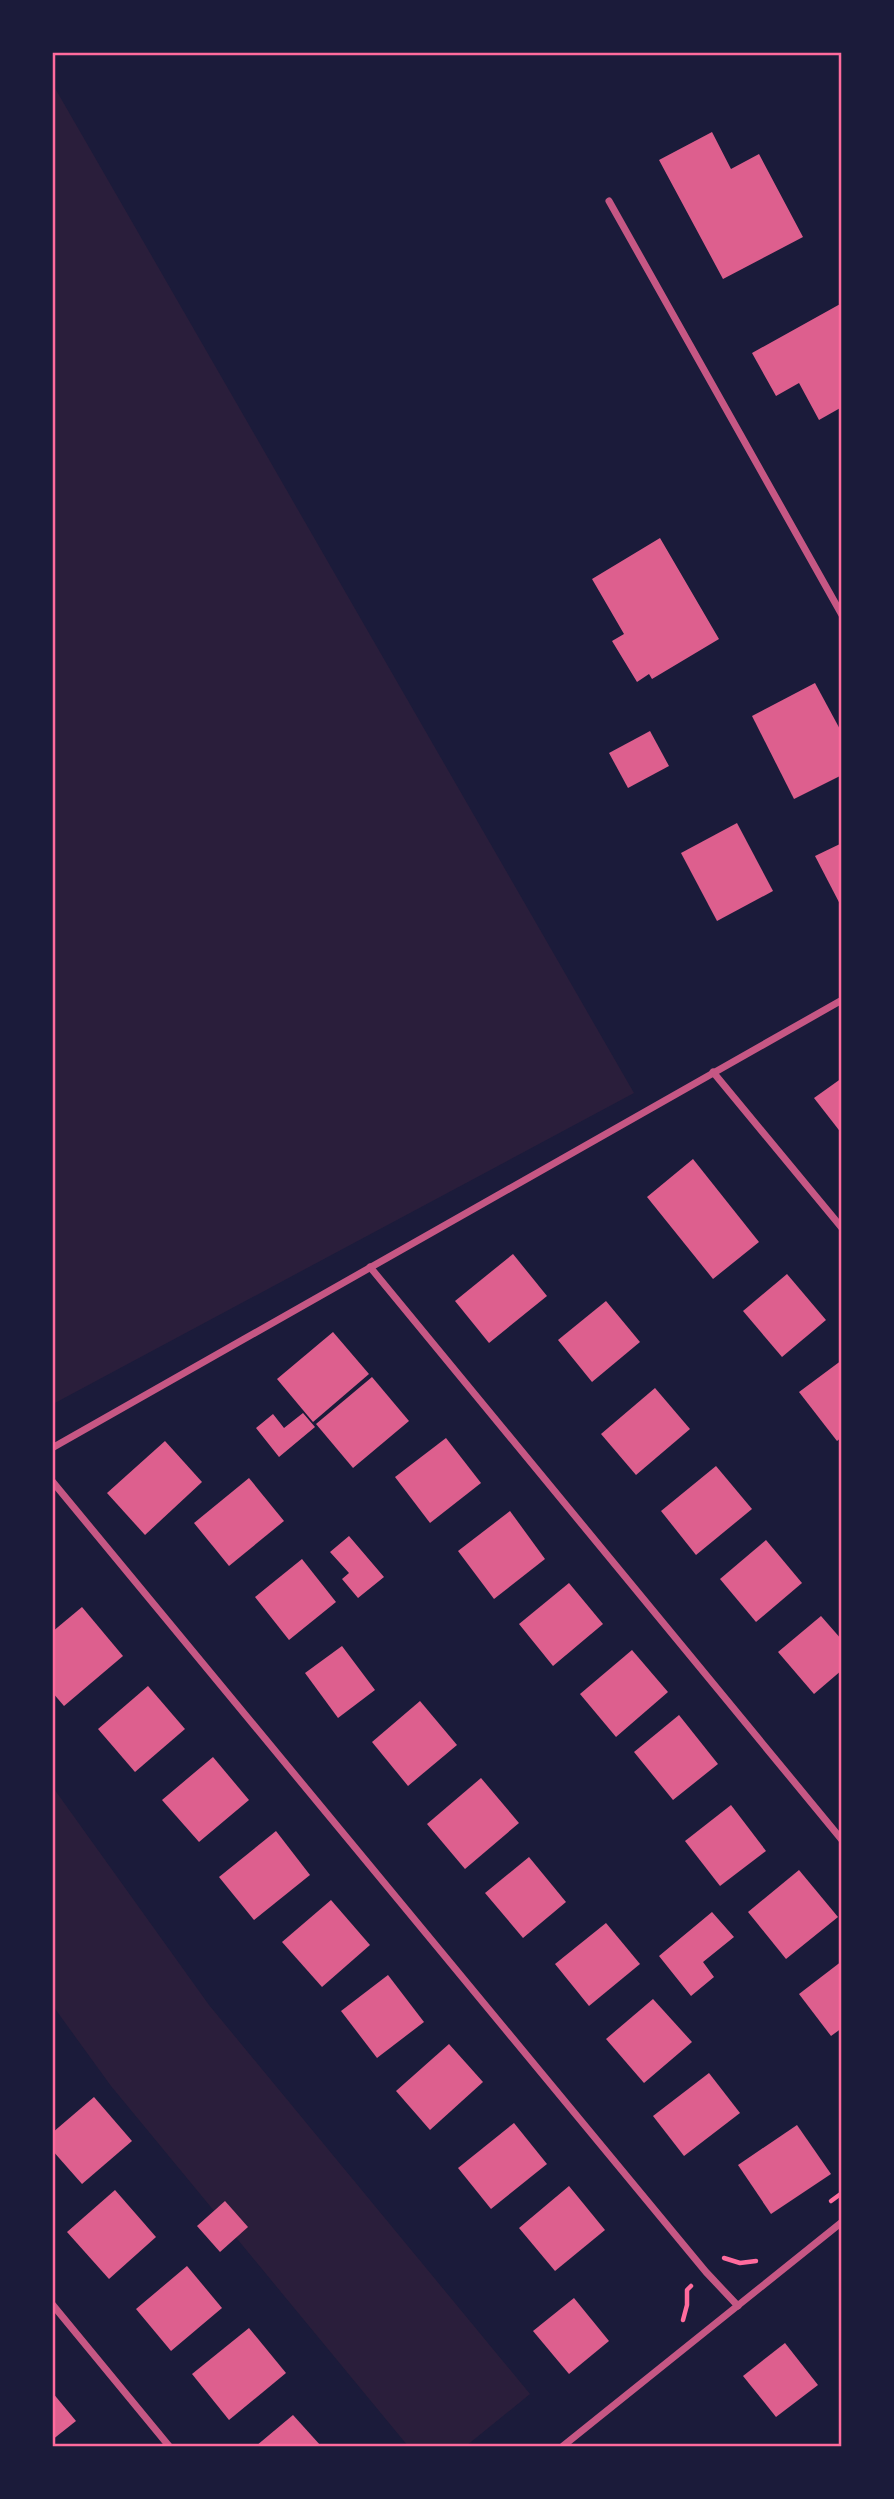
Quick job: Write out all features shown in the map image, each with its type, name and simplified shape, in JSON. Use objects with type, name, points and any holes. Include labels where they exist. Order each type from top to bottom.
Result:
[{"type":"street","points":[[609,201],[842,615]]},
{"type":"street","points":[[52,1448],[842,1000]]},
{"type":"street","points":[[713,1072],[842,1228]]},
{"type":"street","points":[[370,1267],[842,1840]]},
{"type":"street","points":[[52,1481],[706,2272],[738,2306]]},
{"type":"street","points":[[563,2446],[842,2222]]},
{"type":"street","points":[[52,2304],[169,2446]]},
{"type":"shaded area","points":[[52,83],[634,1093],[53,1404],[52,1404]]},
{"type":"shaded area","points":[[52,1786],[209,2005],[530,2394],[466,2446],[408,2446],[111,2086],[53,2006]]},
{"type":"building","points":[[712,132],[731,169],[759,154],[803,237],[723,279],[659,160]]},
{"type":"building","points":[[842,303],[842,407],[819,420],[799,383],[776,396],[752,353]]},
{"type":"building","points":[[660,538],[719,639],[652,679],[649,674],[637,682],[612,641],[624,634],[592,579]]},
{"type":"building","points":[[815,683],[842,733],[842,775],[794,799],[752,716]]},
{"type":"building","points":[[650,731],[669,766],[628,788],[609,753]]},
{"type":"building","points":[[737,823],[773,891],[717,921],[681,853]]},
{"type":"building","points":[[842,843],[842,908],[815,856]]},
{"type":"building","points":[[842,1078],[842,1134],[814,1098]]},
{"type":"building","points":[[693,1159],[759,1242],[713,1279],[647,1197]]},
{"type":"building","points":[[513,1254],[547,1296],[489,1343],[455,1301]]},
{"type":"building","points":[[787,1274],[826,1320],[782,1357],[743,1311]]},
{"type":"building","points":[[606,1301],[640,1342],[592,1382],[558,1340]]},
{"type":"building","points":[[333,1332],[369,1374],[313,1422],[277,1379]]},
{"type":"building","points":[[842,1360],[842,1437],[837,1441],[799,1392]]},
{"type":"building","points":[[372,1377],[409,1421],[353,1468],[316,1424]]},
{"type":"building","points":[[655,1388],[690,1429],[636,1475],[601,1434]]},
{"type":"building","points":[[303,1413],[315,1427],[279,1457],[256,1428],[273,1414],[284,1428]]},
{"type":"building","points":[[446,1438],[481,1483],[430,1523],[395,1477]]},
{"type":"building","points":[[165,1441],[202,1482],[145,1535],[107,1493]]},
{"type":"building","points":[[716,1466],[752,1509],[696,1555],[661,1511]]},
{"type":"building","points":[[249,1478],[284,1521],[229,1566],[194,1523]]},
{"type":"building","points":[[510,1511],[545,1559],[494,1599],[458,1551]]},
{"type":"building","points":[[349,1536],[384,1577],[358,1598],[342,1579],[349,1573],[330,1552]]},
{"type":"building","points":[[766,1540],[802,1583],[756,1622],[720,1579]]},
{"type":"building","points":[[302,1559],[336,1602],[289,1640],[255,1597]]},
{"type":"building","points":[[569,1583],[603,1624],[553,1666],[519,1624]]},
{"type":"building","points":[[82,1607],[123,1656],[64,1706],[52,1692],[52,1632]]},
{"type":"building","points":[[821,1616],[842,1640],[842,1670],[814,1694],[778,1652]]},
{"type":"building","points":[[342,1646],[375,1690],[338,1718],[305,1673]]},
{"type":"building","points":[[632,1650],[668,1692],[616,1737],[580,1694]]},
{"type":"building","points":[[148,1686],[185,1729],[135,1772],[98,1729]]},
{"type":"building","points":[[420,1701],[457,1745],[408,1786],[372,1742]]},
{"type":"building","points":[[679,1715],[718,1764],[673,1800],[634,1752]]},
{"type":"building","points":[[213,1757],[249,1800],[199,1842],[162,1800]]},
{"type":"building","points":[[481,1778],[519,1823],[465,1869],[427,1824]]},
{"type":"building","points":[[731,1805],[766,1851],[720,1886],[685,1841]]},
{"type":"building","points":[[276,1831],[310,1875],[254,1920],[219,1877]]},
{"type":"building","points":[[529,1857],[566,1902],[523,1938],[485,1893]]},
{"type":"building","points":[[799,1870],[838,1917],[786,1959],[748,1912]]},
{"type":"building","points":[[331,1900],[370,1945],[322,1987],[282,1942]]},
{"type":"building","points":[[712,1912],[734,1937],[703,1962],[714,1977],[691,1996],[659,1956]]},
{"type":"building","points":[[606,1923],[640,1964],[589,2006],[555,1964]]},
{"type":"building","points":[[842,1961],[842,2028],[831,2036],[799,1994]]},
{"type":"building","points":[[388,1975],[424,2022],[377,2058],[341,2011]]},
{"type":"building","points":[[653,1999],[692,2042],[644,2083],[606,2039]]},
{"type":"building","points":[[449,2044],[483,2082],[430,2130],[396,2091]]},
{"type":"building","points":[[709,2073],[740,2113],[684,2156],[653,2116]]},
{"type":"building","points":[[94,2097],[132,2141],[82,2184],[52,2150],[52,2133]]},
{"type":"building","points":[[514,2123],[547,2164],[491,2209],[458,2168]]},
{"type":"building","points":[[797,2125],[831,2174],[771,2214],[738,2165]]},
{"type":"building","points":[[569,2186],[605,2230],[555,2271],[519,2228]]},
{"type":"building","points":[[115,2190],[156,2237],[109,2279],[67,2232]]},
{"type":"building","points":[[225,2201],[248,2227],[220,2252],[197,2226]]},
{"type":"building","points":[[187,2266],[222,2308],[171,2351],[136,2309]]},
{"type":"building","points":[[574,2298],[609,2341],[569,2374],[533,2331]]},
{"type":"building","points":[[249,2328],[286,2373],[229,2420],[192,2374]]},
{"type":"building","points":[[785,2343],[818,2385],[776,2417],[743,2376]]},
{"type":"building","points":[[52,2392],[76,2421],[52,2440]]},
{"type":"building","points":[[293,2415],[321,2446],[256,2446]]}]
